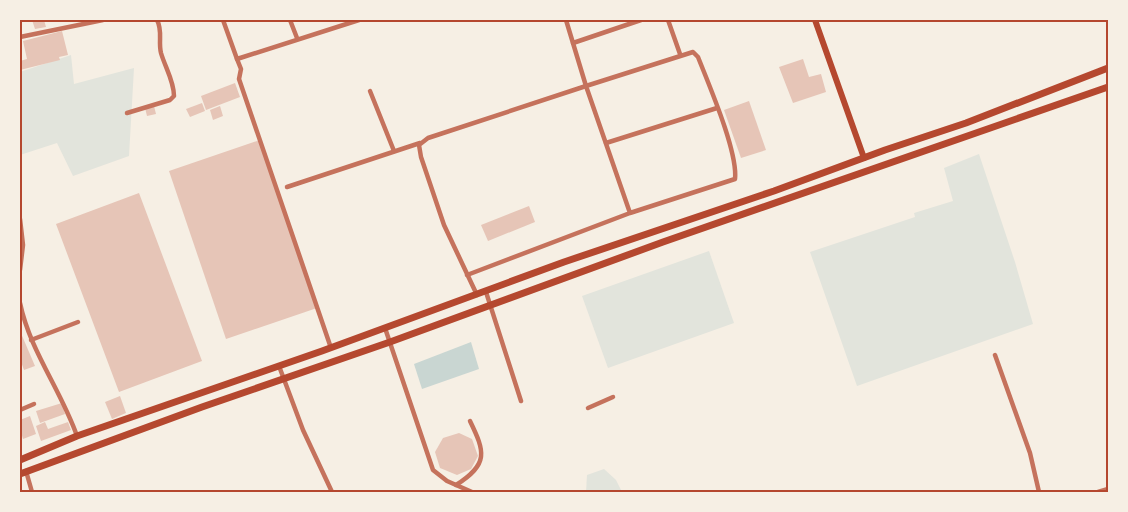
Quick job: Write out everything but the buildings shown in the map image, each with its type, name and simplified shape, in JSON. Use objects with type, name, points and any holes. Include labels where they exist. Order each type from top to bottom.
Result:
[{"type":"highway","points":[[20,460],[77,436],[148,413],[198,393],[331,348],[632,239],[966,123],[1108,68]]},
{"type":"highway","points":[[23,472],[202,406],[390,342],[766,206],[1108,87]]},
{"type":"highway","points":[[632,239],[637,252]]},
{"type":"highway","points":[[198,393],[202,406]]},
{"type":"highway","points":[[148,413],[152,425]]},
{"type":"main road","points":[[815,20],[864,158]]},
{"type":"street","points":[[20,37],[102,20]]},
{"type":"street","points":[[127,113],[170,100],[174,96],[173,85],[161,53],[161,31],[157,20]]},
{"type":"street","points":[[223,20],[241,69],[238,79],[331,348]]},
{"type":"street","points":[[290,20],[297,38]]},
{"type":"street","points":[[237,59],[359,20]]},
{"type":"street","points":[[566,20],[630,213]]},
{"type":"street","points":[[573,43],[641,20]]},
{"type":"street","points":[[668,20],[680,54]]},
{"type":"street","points":[[287,187],[680,54],[693,52],[696,54],[717,108],[734,166],[735,179],[630,213],[467,275]]},
{"type":"street","points":[[370,91],[394,151]]},
{"type":"street","points":[[606,142],[717,108]]},
{"type":"street","points":[[420,143],[421,156],[444,225],[477,295]]},
{"type":"street","points":[[774,191],[778,202]]},
{"type":"street","points":[[762,195],[766,206]]},
{"type":"street","points":[[20,219],[20,270]]},
{"type":"street","points":[[486,292],[521,401]]},
{"type":"street","points":[[20,303],[31,340],[72,421],[77,436]]},
{"type":"street","points":[[31,340],[78,322]]},
{"type":"street","points":[[385,328],[433,470],[438,476],[472,492]]},
{"type":"street","points":[[995,355],[1032,460],[1039,492]]},
{"type":"street","points":[[279,366],[303,430],[332,492]]},
{"type":"street","points":[[588,408],[613,397]]},
{"type":"street","points":[[20,410],[34,404]]},
{"type":"street","points":[[456,484],[474,470],[481,458],[481,444],[470,421]]},
{"type":"street","points":[[23,472],[32,492]]},
{"type":"street","points":[[1098,492],[1108,489]]},
{"type":"shaded area","points":[[71,55],[74,84],[134,68],[129,156],[73,176],[57,143],[20,155],[20,72]]},
{"type":"shaded area","points":[[979,154],[1033,324],[857,386],[810,252],[915,217],[914,213],[953,201],[944,168]]},
{"type":"shaded area","points":[[709,251],[734,323],[608,368],[582,296]]},
{"type":"shaded area","points":[[471,342],[479,369],[422,389],[414,364]]},
{"type":"shaded area","points":[[604,469],[616,480],[622,492],[586,492],[587,475]]}]
